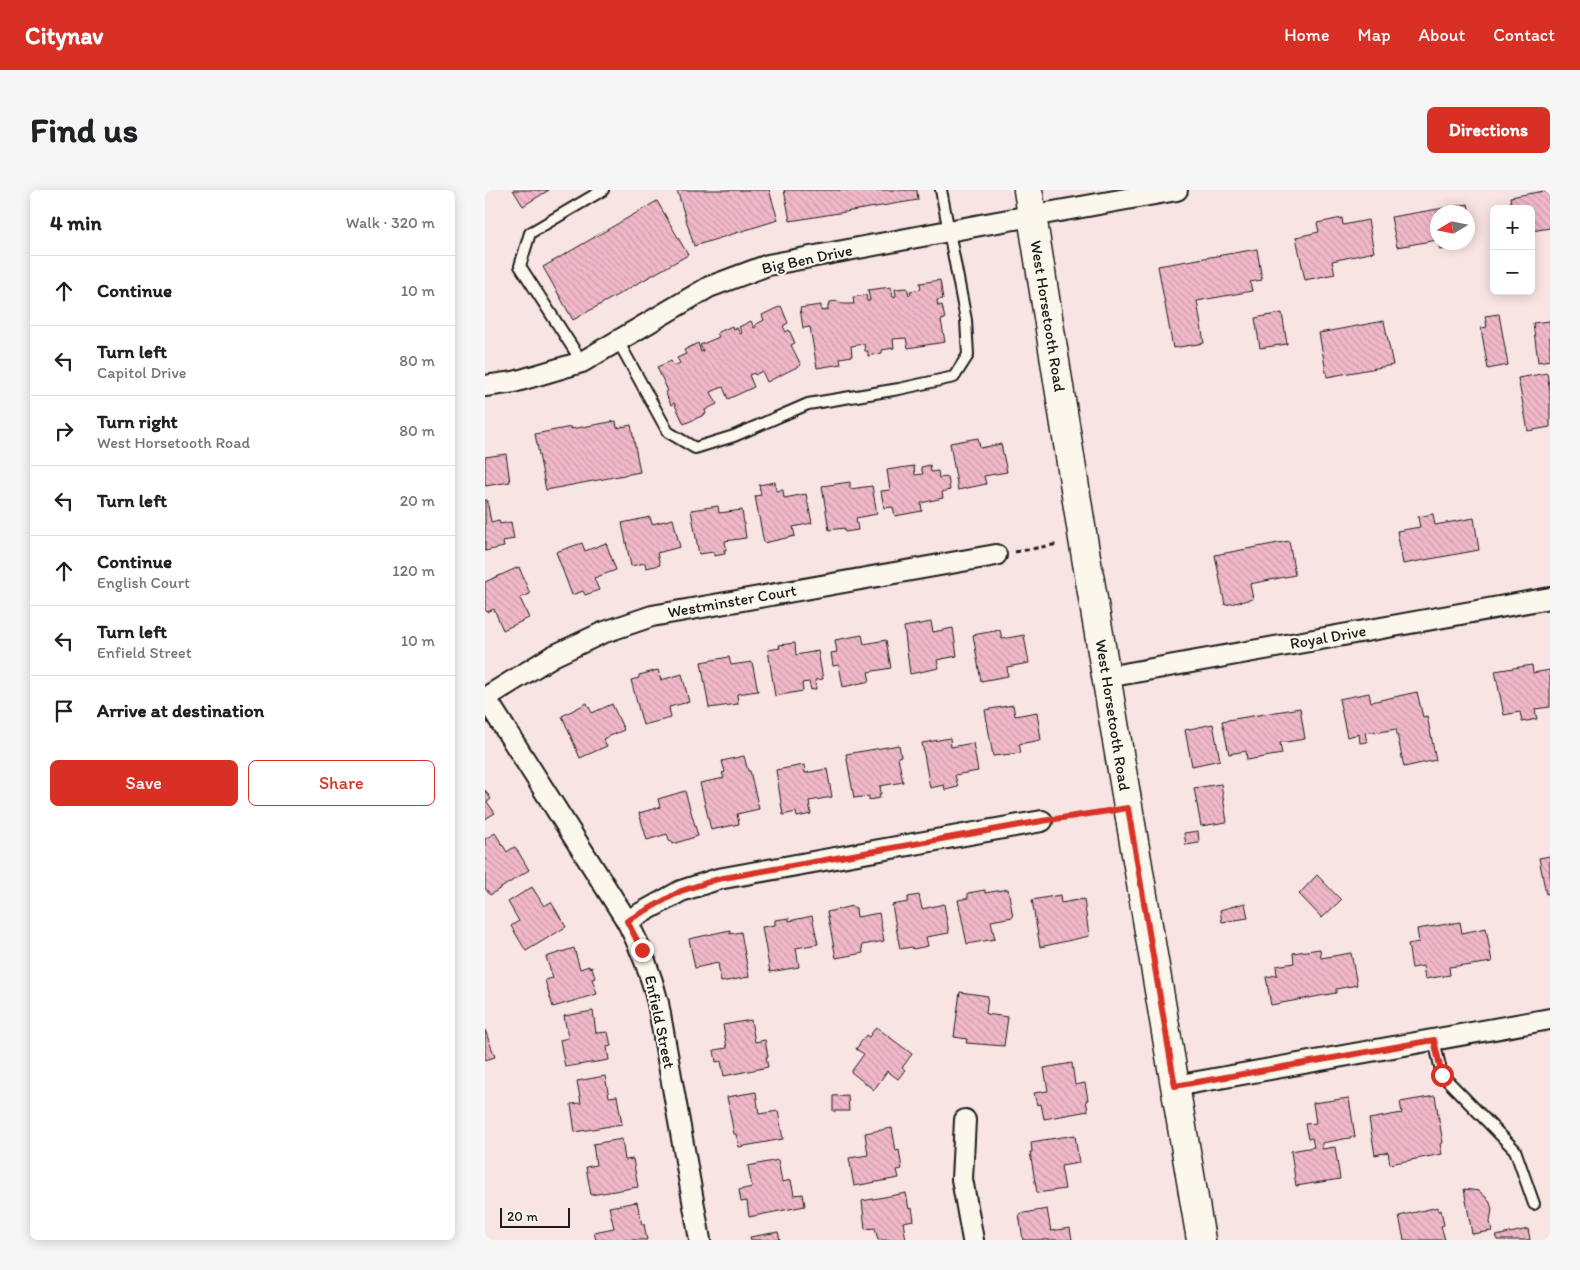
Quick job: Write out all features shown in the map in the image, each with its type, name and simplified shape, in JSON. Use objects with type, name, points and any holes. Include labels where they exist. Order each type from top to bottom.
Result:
[{"type":"main road","name":"West Horsetooth Road","points":[[1028,190],[1083,539],[1201,1240]]},
{"type":"street","name":"Big Ben Drive","points":[[485,386],[514,382],[582,362],[709,287],[767,265],[1177,190]]},
{"type":"street","name":"Westminster Court","points":[[485,697],[553,656],[602,633],[653,616],[996,554]]},
{"type":"street","name":"Royal Drive","points":[[1107,677],[1550,598]]},
{"type":"street","name":"Enfield Street","points":[[485,697],[627,921],[642,950],[653,981],[658,1003],[700,1240]]},
{"type":"street","points":[[627,921],[681,891],[718,879],[1042,821]]},
{"type":"street","points":[[1175,1086],[1550,1019]]},
{"type":"street","points":[[965,1120],[962,1179],[973,1240]]},
{"type":"lane","points":[[582,362],[520,266],[530,234],[603,190]]},
{"type":"lane","points":[[618,341],[668,432],[695,448],[734,436],[808,404],[899,389],[954,377],[968,355],[966,320],[941,190]]},
{"type":"lane","points":[[1434,1040],[1442,1075],[1515,1150],[1533,1204]]},
{"type":"path","points":[[996,554],[1083,539]]},
{"type":"path","points":[[1042,821],[1128,808]]},
{"type":"building","points":[[513,190],[549,190],[523,206]]},
{"type":"building","points":[[677,190],[769,190],[778,220],[694,246]]},
{"type":"building","points":[[784,190],[917,190],[918,200],[790,221]]},
{"type":"building","points":[[1550,190],[1550,228],[1535,230],[1535,205],[1511,205],[1510,197]]},
{"type":"building","points":[[657,201],[688,255],[573,320],[543,267]]},
{"type":"building","points":[[1430,210],[1430,241],[1397,247],[1391,217]]},
{"type":"building","points":[[1342,218],[1343,225],[1368,220],[1374,252],[1332,261],[1335,274],[1305,280],[1296,237],[1319,232],[1317,223]]},
{"type":"building","points":[[1257,249],[1262,280],[1250,282],[1252,291],[1197,301],[1204,343],[1173,348],[1158,266]]},
{"type":"building","points":[[940,280],[943,299],[937,300],[938,306],[942,305],[945,319],[941,320],[945,342],[908,348],[906,338],[893,339],[894,348],[882,350],[882,353],[868,356],[868,351],[865,351],[864,344],[851,346],[852,356],[840,358],[841,364],[817,368],[810,327],[803,328],[800,308],[821,305],[821,311],[828,310],[830,302],[838,301],[842,304],[854,304],[853,297],[866,295],[867,301],[870,301],[868,290],[891,287],[893,297],[896,296],[895,289],[907,288],[909,295],[911,294],[910,291],[921,289],[920,283]]},
{"type":"building","points":[[781,306],[788,323],[783,326],[786,332],[789,330],[795,343],[791,345],[801,365],[767,382],[762,371],[755,375],[754,373],[749,375],[754,387],[728,399],[723,387],[711,392],[717,404],[705,410],[706,414],[684,424],[674,403],[671,405],[665,392],[668,391],[657,367],[671,361],[674,366],[680,363],[677,358],[686,354],[684,350],[698,343],[701,352],[703,351],[700,345],[719,337],[717,333],[732,326],[733,329],[737,328],[740,334],[742,333],[739,327],[751,321],[754,328],[756,327],[755,325],[764,320],[762,315]]},
{"type":"building","points":[[1282,313],[1287,344],[1260,348],[1255,318]]},
{"type":"building","points":[[1499,314],[1508,365],[1488,369],[1481,328],[1487,327],[1485,316]]},
{"type":"building","points":[[1384,321],[1393,365],[1327,377],[1319,333]]},
{"type":"building","points":[[1550,321],[1550,360],[1538,362],[1533,323]]},
{"type":"building","points":[[1547,373],[1550,391],[1550,427],[1528,431],[1518,378]]},
{"type":"building","points":[[616,421],[617,428],[631,425],[640,472],[546,490],[535,434]]},
{"type":"building","points":[[978,438],[980,448],[1001,444],[1007,472],[984,476],[986,484],[958,490],[950,443]]},
{"type":"building","points":[[506,454],[510,482],[485,486],[485,457]]},
{"type":"building","points":[[930,465],[931,472],[938,471],[939,478],[948,477],[950,490],[942,492],[943,498],[921,503],[922,511],[895,516],[893,507],[884,508],[881,491],[890,490],[887,470],[914,466],[915,475],[923,474],[921,467]]},
{"type":"building","points":[[775,482],[776,491],[783,490],[784,498],[806,494],[812,523],[793,527],[795,536],[764,543],[755,496],[761,495],[759,485]]},
{"type":"building","points":[[850,482],[850,489],[872,486],[877,514],[856,518],[858,530],[845,532],[844,528],[829,530],[822,486]]},
{"type":"building","points":[[485,500],[487,500],[491,522],[499,520],[500,524],[511,522],[514,539],[503,541],[504,547],[485,551]]},
{"type":"building","points":[[718,506],[719,513],[742,510],[746,538],[725,541],[725,554],[714,556],[714,552],[699,554],[691,510]]},
{"type":"building","points":[[1433,514],[1435,525],[1474,518],[1479,550],[1403,564],[1397,531],[1420,527],[1418,517]]},
{"type":"building","points":[[650,517],[652,524],[673,519],[680,547],[657,553],[660,565],[646,568],[645,563],[631,566],[622,523]]},
{"type":"building","points":[[1289,541],[1295,575],[1250,584],[1253,599],[1225,605],[1215,555]]},
{"type":"building","points":[[582,543],[585,551],[606,543],[616,570],[594,578],[599,590],[585,595],[583,591],[572,595],[556,552]]},
{"type":"building","points":[[519,567],[530,594],[520,598],[529,618],[503,630],[494,609],[487,612],[485,609],[485,582]]},
{"type":"building","points":[[931,622],[933,632],[953,628],[957,656],[937,660],[939,668],[910,674],[904,627]]},
{"type":"building","points":[[1000,630],[1002,639],[1024,635],[1029,663],[1007,667],[1008,676],[981,681],[973,635]]},
{"type":"building","points":[[862,635],[864,644],[886,640],[891,668],[868,672],[870,681],[843,687],[839,665],[833,666],[831,653],[837,652],[835,640]]},
{"type":"building","points":[[795,643],[796,655],[818,651],[823,679],[815,680],[816,689],[811,690],[809,682],[802,683],[803,691],[775,696],[768,650],[780,648],[779,645]]},
{"type":"building","points":[[729,657],[731,665],[752,662],[758,691],[737,694],[738,704],[709,708],[701,662]]},
{"type":"building","points":[[1532,665],[1533,673],[1550,670],[1550,707],[1535,709],[1537,719],[1522,722],[1520,712],[1504,715],[1495,671]]},
{"type":"building","points":[[658,670],[661,680],[682,674],[689,702],[669,707],[671,718],[643,725],[631,680],[639,678],[639,675]]},
{"type":"building","points":[[1417,692],[1423,717],[1427,716],[1436,760],[1404,767],[1396,729],[1365,733],[1367,742],[1360,743],[1359,734],[1347,737],[1339,699],[1369,693],[1371,702]]},
{"type":"building","points":[[587,703],[592,713],[612,704],[624,730],[603,739],[607,746],[580,758],[562,716]]},
{"type":"building","points":[[1013,705],[1015,716],[1037,712],[1041,740],[1019,744],[1021,753],[993,756],[985,710]]},
{"type":"building","points":[[1300,708],[1305,739],[1280,743],[1282,754],[1247,760],[1246,751],[1229,754],[1222,721]]},
{"type":"building","points":[[1213,724],[1220,760],[1192,766],[1185,730]]},
{"type":"building","points":[[950,738],[951,747],[973,743],[978,771],[955,775],[958,787],[945,790],[944,785],[930,788],[922,743]]},
{"type":"building","points":[[899,745],[901,756],[898,757],[903,782],[880,786],[880,798],[869,800],[869,796],[854,798],[846,754]]},
{"type":"building","points":[[744,756],[748,771],[750,771],[759,809],[737,814],[739,824],[711,830],[700,783],[724,778],[722,773],[725,772],[722,761]]},
{"type":"building","points":[[804,765],[805,773],[827,769],[832,797],[809,801],[811,814],[797,817],[796,812],[783,815],[776,770]]},
{"type":"building","points":[[1221,784],[1227,822],[1201,826],[1194,788]]},
{"type":"building","points":[[485,790],[491,799],[487,802],[495,813],[485,819]]},
{"type":"building","points":[[685,791],[698,836],[673,844],[672,841],[670,842],[667,834],[647,840],[639,813],[660,807],[658,799]]},
{"type":"building","points":[[1198,831],[1199,843],[1186,845],[1184,833]]},
{"type":"building","points":[[495,833],[507,852],[514,847],[516,848],[529,870],[490,895],[485,888],[485,839]]},
{"type":"building","points":[[1550,856],[1550,893],[1546,894],[1539,858]]},
{"type":"building","points":[[1317,875],[1341,900],[1322,918],[1299,894]]},
{"type":"building","points":[[532,887],[544,906],[551,902],[566,927],[526,951],[511,926],[519,921],[508,902]]},
{"type":"building","points":[[1008,889],[1013,917],[991,921],[995,939],[967,944],[958,900],[968,898],[968,893],[985,890],[985,893]]},
{"type":"building","points":[[919,895],[922,909],[944,904],[949,933],[926,937],[928,946],[900,949],[892,905],[908,902],[908,897]]},
{"type":"building","points":[[1060,895],[1061,903],[1084,899],[1089,936],[1040,947],[1032,900]]},
{"type":"building","points":[[1245,903],[1248,918],[1222,922],[1220,910]]},
{"type":"building","points":[[852,906],[856,908],[857,917],[879,913],[884,941],[862,945],[863,953],[836,958],[827,912]]},
{"type":"building","points":[[812,916],[818,944],[796,948],[799,967],[770,972],[762,927],[775,925],[775,920],[789,918],[789,921]]},
{"type":"building","points":[[1460,922],[1462,933],[1486,928],[1492,962],[1449,967],[1450,975],[1425,979],[1423,966],[1412,968],[1408,944],[1419,942],[1417,929]]},
{"type":"building","points":[[730,930],[730,934],[741,932],[749,977],[721,982],[718,963],[695,968],[689,939]]},
{"type":"building","points":[[574,948],[580,969],[592,967],[595,978],[592,979],[597,994],[553,1007],[545,980],[553,978],[546,957]]},
{"type":"building","points":[[1320,949],[1321,958],[1351,953],[1357,985],[1336,989],[1336,993],[1271,1005],[1266,977],[1277,975],[1276,966],[1294,963],[1293,953]]},
{"type":"building","points":[[960,992],[988,996],[986,1014],[1008,1017],[1004,1046],[966,1043],[967,1039],[954,1037]]},
{"type":"building","points":[[593,1011],[596,1033],[608,1032],[611,1046],[607,1047],[609,1060],[565,1067],[560,1040],[568,1038],[564,1016]]},
{"type":"building","points":[[751,1020],[755,1042],[765,1040],[768,1067],[724,1076],[721,1061],[716,1062],[714,1050],[727,1048],[723,1025]]},
{"type":"building","points":[[876,1027],[912,1054],[902,1068],[905,1070],[898,1079],[887,1071],[874,1090],[851,1072],[864,1054],[856,1049],[866,1035],[869,1037]]},
{"type":"building","points":[[485,1030],[495,1057],[485,1060]]},
{"type":"building","points":[[1072,1063],[1075,1085],[1085,1083],[1088,1111],[1044,1119],[1041,1104],[1037,1105],[1034,1093],[1048,1091],[1044,1068]]},
{"type":"building","points":[[605,1076],[609,1097],[617,1096],[622,1124],[575,1132],[571,1104],[581,1103],[577,1081]]},
{"type":"building","points":[[756,1092],[759,1114],[778,1111],[783,1139],[739,1147],[736,1134],[734,1134],[727,1097]]},
{"type":"building","points":[[848,1095],[849,1111],[833,1111],[833,1096]]},
{"type":"building","points":[[1435,1096],[1443,1143],[1440,1144],[1442,1154],[1390,1164],[1388,1152],[1375,1155],[1369,1119],[1402,1113],[1400,1102]]},
{"type":"building","points":[[1349,1098],[1355,1137],[1322,1143],[1322,1149],[1335,1147],[1340,1179],[1296,1186],[1291,1151],[1314,1147],[1312,1138],[1308,1139],[1305,1124],[1316,1123],[1313,1103]]},
{"type":"building","points":[[892,1128],[896,1151],[899,1150],[902,1169],[897,1170],[899,1178],[854,1186],[849,1158],[868,1155],[865,1133]]},
{"type":"building","points":[[1075,1135],[1079,1163],[1061,1166],[1065,1189],[1037,1193],[1030,1152],[1032,1152],[1031,1142]]},
{"type":"building","points":[[622,1139],[625,1160],[633,1159],[638,1187],[591,1195],[586,1167],[596,1165],[593,1144]]},
{"type":"building","points":[[778,1160],[782,1182],[791,1180],[794,1195],[803,1194],[805,1206],[749,1217],[747,1201],[741,1202],[739,1190],[752,1187],[748,1166]]},
{"type":"building","points":[[1464,1189],[1479,1191],[1489,1200],[1492,1209],[1490,1222],[1492,1231],[1472,1234]]},
{"type":"building","points":[[906,1193],[909,1209],[912,1208],[914,1220],[903,1222],[906,1240],[878,1240],[875,1228],[865,1229],[862,1201]]},
{"type":"building","points":[[637,1202],[647,1240],[596,1240],[594,1232],[614,1228],[609,1207]]},
{"type":"building","points":[[1438,1207],[1438,1211],[1441,1210],[1444,1225],[1441,1226],[1445,1240],[1404,1240],[1399,1216]]},
{"type":"building","points":[[1047,1209],[1051,1231],[1070,1228],[1072,1240],[1023,1240],[1019,1214]]},
{"type":"building","points":[[1528,1229],[1530,1240],[1497,1240],[1496,1236]]},
{"type":"building","points":[[778,1232],[780,1240],[751,1240],[750,1237]]},
{"type":"route","points":[[642,950],[627,921],[681,891],[718,879],[1042,821],[1128,808],[1175,1086],[1434,1040],[1442,1075]]}]
